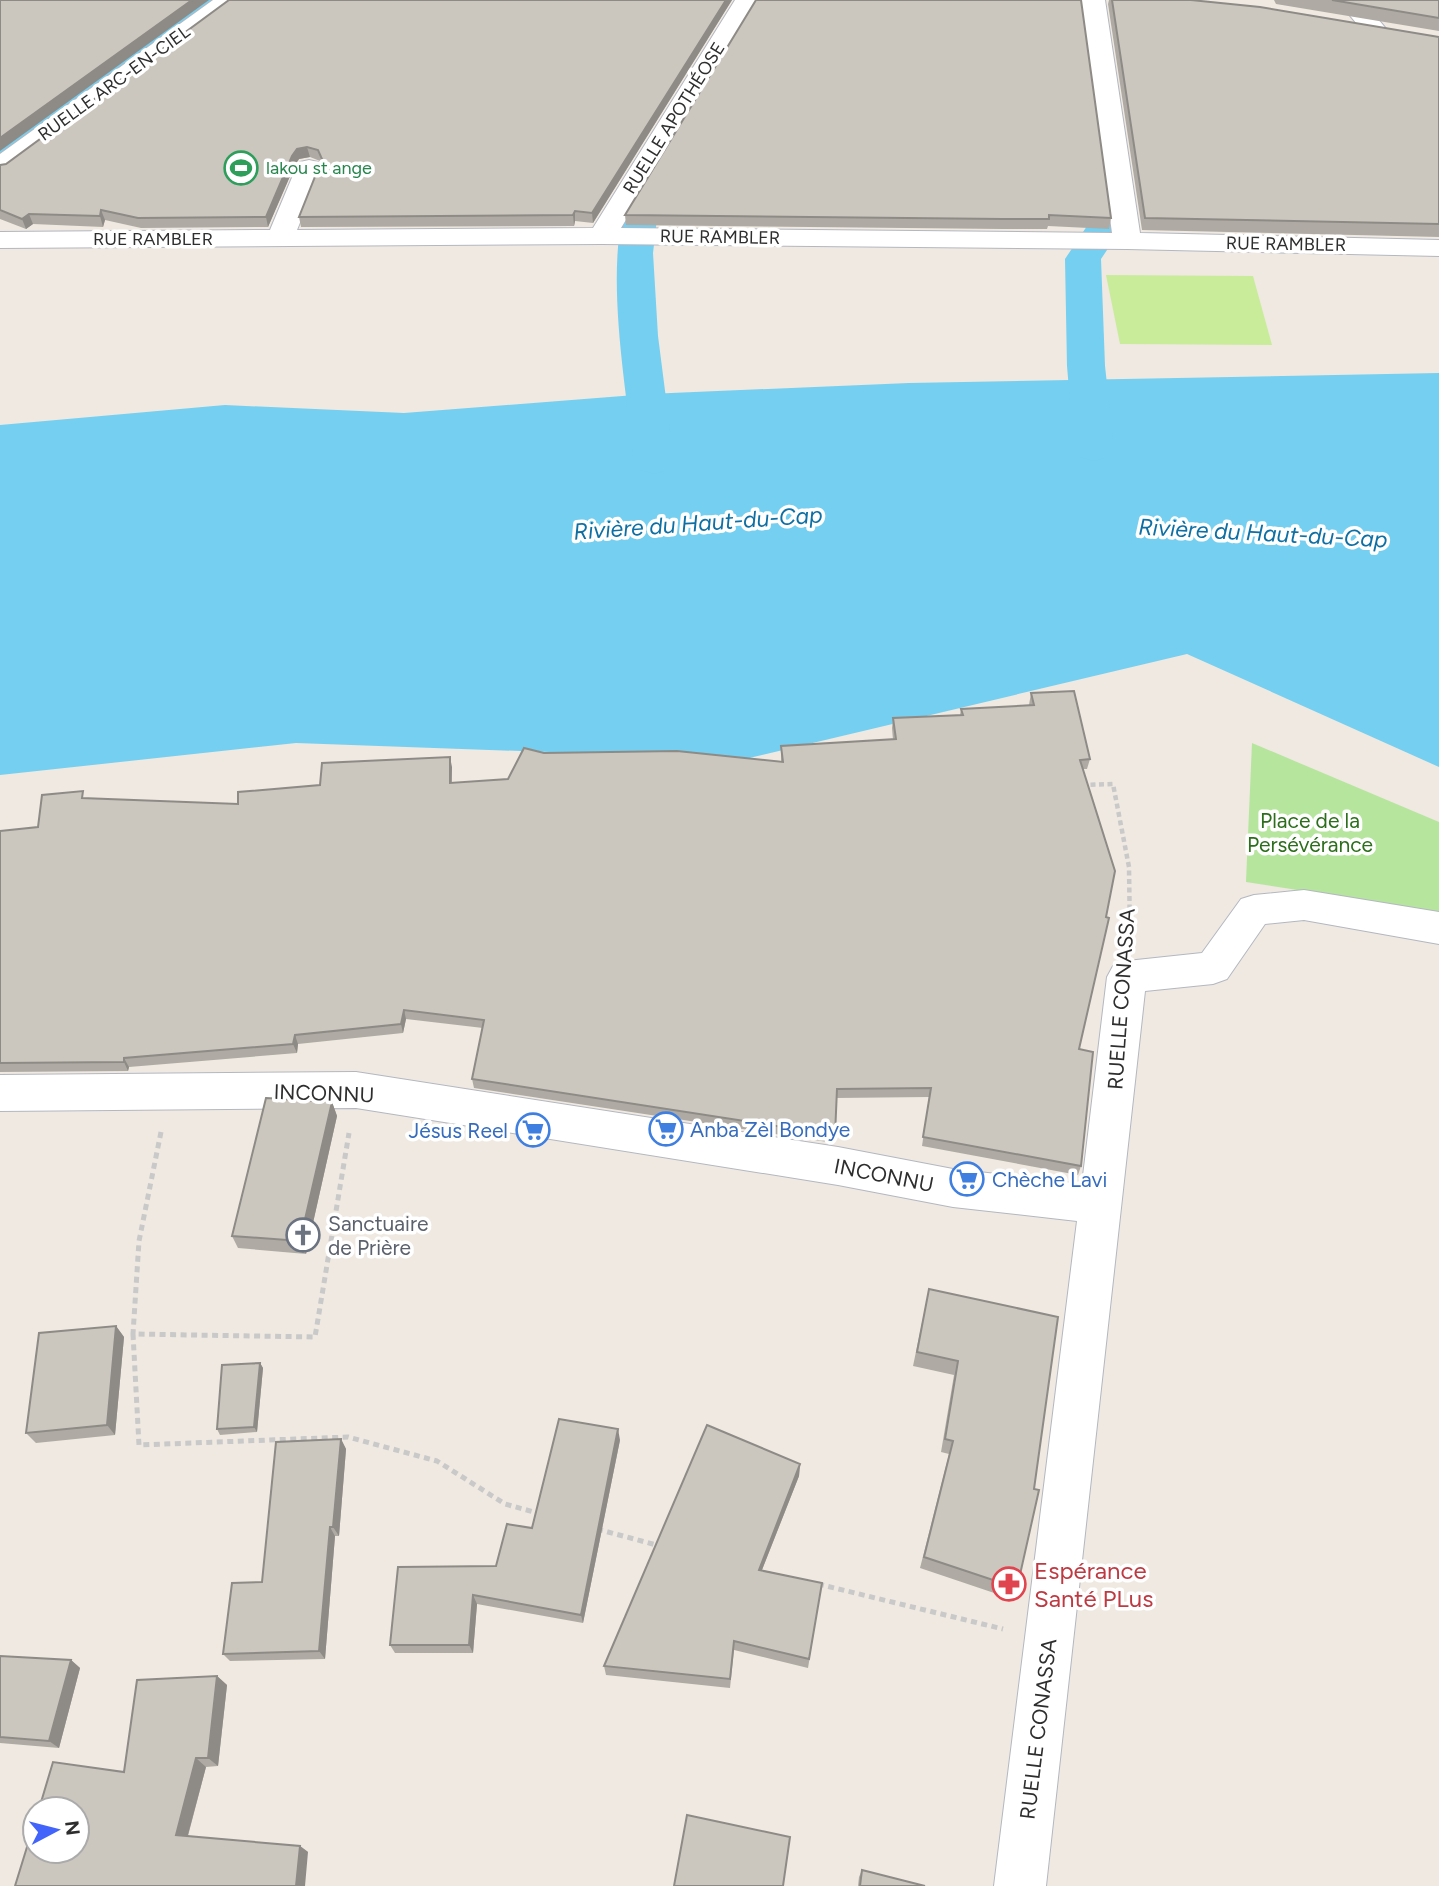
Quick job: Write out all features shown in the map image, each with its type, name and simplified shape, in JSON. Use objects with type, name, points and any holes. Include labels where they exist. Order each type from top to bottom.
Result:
[{"type":"street","name":"RUELLE ARC-EN-CIEL","points":[[0,166],[229,0]]},
{"type":"street","name":"RUELLE APOTHÉOSE","points":[[601,236],[747,0]]},
{"type":"street","points":[[1093,0],[1127,241]]},
{"type":"street","points":[[1349,0],[1376,31]]},
{"type":"street","points":[[1336,24],[1401,35]]},
{"type":"street","points":[[280,238],[309,168]]},
{"type":"street","name":"RUE RAMBLER","points":[[0,240],[601,236],[1127,241],[1439,248]]},
{"type":"street","points":[[1127,977],[1213,968],[1254,910],[1304,905],[1439,928]]},
{"type":"street","name":"RUELLE CONASSA","points":[[1020,1886],[1127,977]]},
{"type":"street","name":"INCONNU","points":[[0,1093],[356,1090],[838,1166],[953,1188],[1101,1205]]},
{"type":"path","name":"RUELLE CONASSA","points":[[1073,785],[1113,784],[1129,867],[1130,943],[1127,977]]},
{"type":"path","points":[[134,1334],[316,1337],[356,1090]]},
{"type":"path","points":[[169,1091],[139,1241],[134,1334],[139,1445],[348,1437],[437,1461],[505,1504],[544,1515]]},
{"type":"path","points":[[584,1525],[662,1547]]},
{"type":"path","points":[[814,1583],[1049,1640]]},
{"type":"green space","points":[[1106,275],[1253,276],[1272,345],[1120,344]]},
{"type":"green space","name":"Place de la Persévérance","points":[[1252,743],[1439,822],[1439,912],[1246,882]]},
{"type":"water","name":"Rivière du Haut-du-Cap","points":[[1439,373],[1439,767],[1187,654],[745,759],[296,743],[0,775],[0,425],[225,405],[404,413],[648,394],[909,383]]},
{"type":"building","points":[[0,0],[192,0],[0,138]]},
{"type":"building","points":[[229,0],[726,0],[592,213],[575,211],[573,215],[299,217],[322,159],[318,150],[307,147],[297,149],[292,156],[266,217],[138,218],[101,210],[100,216],[29,214],[22,219],[0,210],[0,165],[6,164]]},
{"type":"building","points":[[756,0],[1081,0],[1111,218],[1049,215],[1049,219],[1003,219],[625,215]]},
{"type":"building","points":[[1112,0],[1191,0],[1260,7],[1439,37],[1439,224],[1145,218]]},
{"type":"building","points":[[1332,0],[1439,0],[1439,18]]},
{"type":"building","points":[[1074,691],[1090,759],[1080,760],[1115,871],[1106,917],[1109,918],[1079,1049],[1093,1052],[1081,1166],[923,1137],[931,1088],[837,1089],[835,1135],[472,1079],[484,1020],[404,1010],[401,1024],[295,1035],[293,1044],[124,1058],[124,1062],[0,1063],[0,831],[38,827],[42,795],[83,791],[82,798],[238,804],[238,792],[320,785],[322,763],[450,757],[450,783],[508,779],[524,748],[544,753],[677,751],[783,762],[781,746],[896,739],[893,718],[963,715],[961,709],[1034,705],[1031,693]]},
{"type":"building","points":[[266,1098],[332,1102],[300,1241],[232,1236]]},
{"type":"building","points":[[929,1289],[1058,1317],[1034,1489],[1039,1490],[1017,1588],[924,1557],[953,1441],[945,1439],[958,1361],[917,1352]]},
{"type":"building","points":[[116,1326],[107,1425],[26,1433],[39,1333]]},
{"type":"building","points":[[260,1363],[254,1427],[217,1429],[222,1365]]},
{"type":"building","points":[[559,1419],[618,1429],[581,1615],[473,1595],[469,1645],[390,1645],[398,1567],[496,1566],[507,1524],[532,1528]]},
{"type":"building","points":[[707,1425],[800,1464],[759,1570],[822,1583],[809,1659],[734,1641],[730,1679],[604,1666]]},
{"type":"building","points":[[341,1439],[319,1651],[223,1654],[232,1583],[262,1582],[276,1442]]},
{"type":"building","points":[[0,1656],[71,1660],[49,1741],[0,1737]]},
{"type":"building","points":[[217,1676],[208,1758],[196,1758],[176,1835],[300,1846],[296,1886],[15,1886],[21,1865],[91,1865],[91,1795],[43,1795],[53,1762],[124,1772],[137,1680]]},
{"type":"building","points":[[687,1815],[790,1837],[783,1886],[674,1886]]},
{"type":"building","points":[[862,1870],[925,1886],[860,1886]]},
{"type":"waterway","points":[[0,152],[137,52],[202,0]]},
{"type":"waterway","points":[[1094,448],[1086,366],[1083,259],[1107,223],[1104,161]]},
{"type":"waterway","points":[[654,461],[639,336],[635,253],[641,210],[667,164]]},
{"type":"place","name":"lakou st ange","points":[[241,168]]},
{"type":"place","name":"Anba Zèl Bondye","points":[[666,1129]]},
{"type":"place","name":"Jésus Reel","points":[[533,1130]]},
{"type":"place","name":"Chèche Lavi","points":[[967,1179]]},
{"type":"place","name":"Sanctuaire de Prière","points":[[303,1235]]},
{"type":"place","name":"Espérance Santé PLus","points":[[1009,1584]]}]
